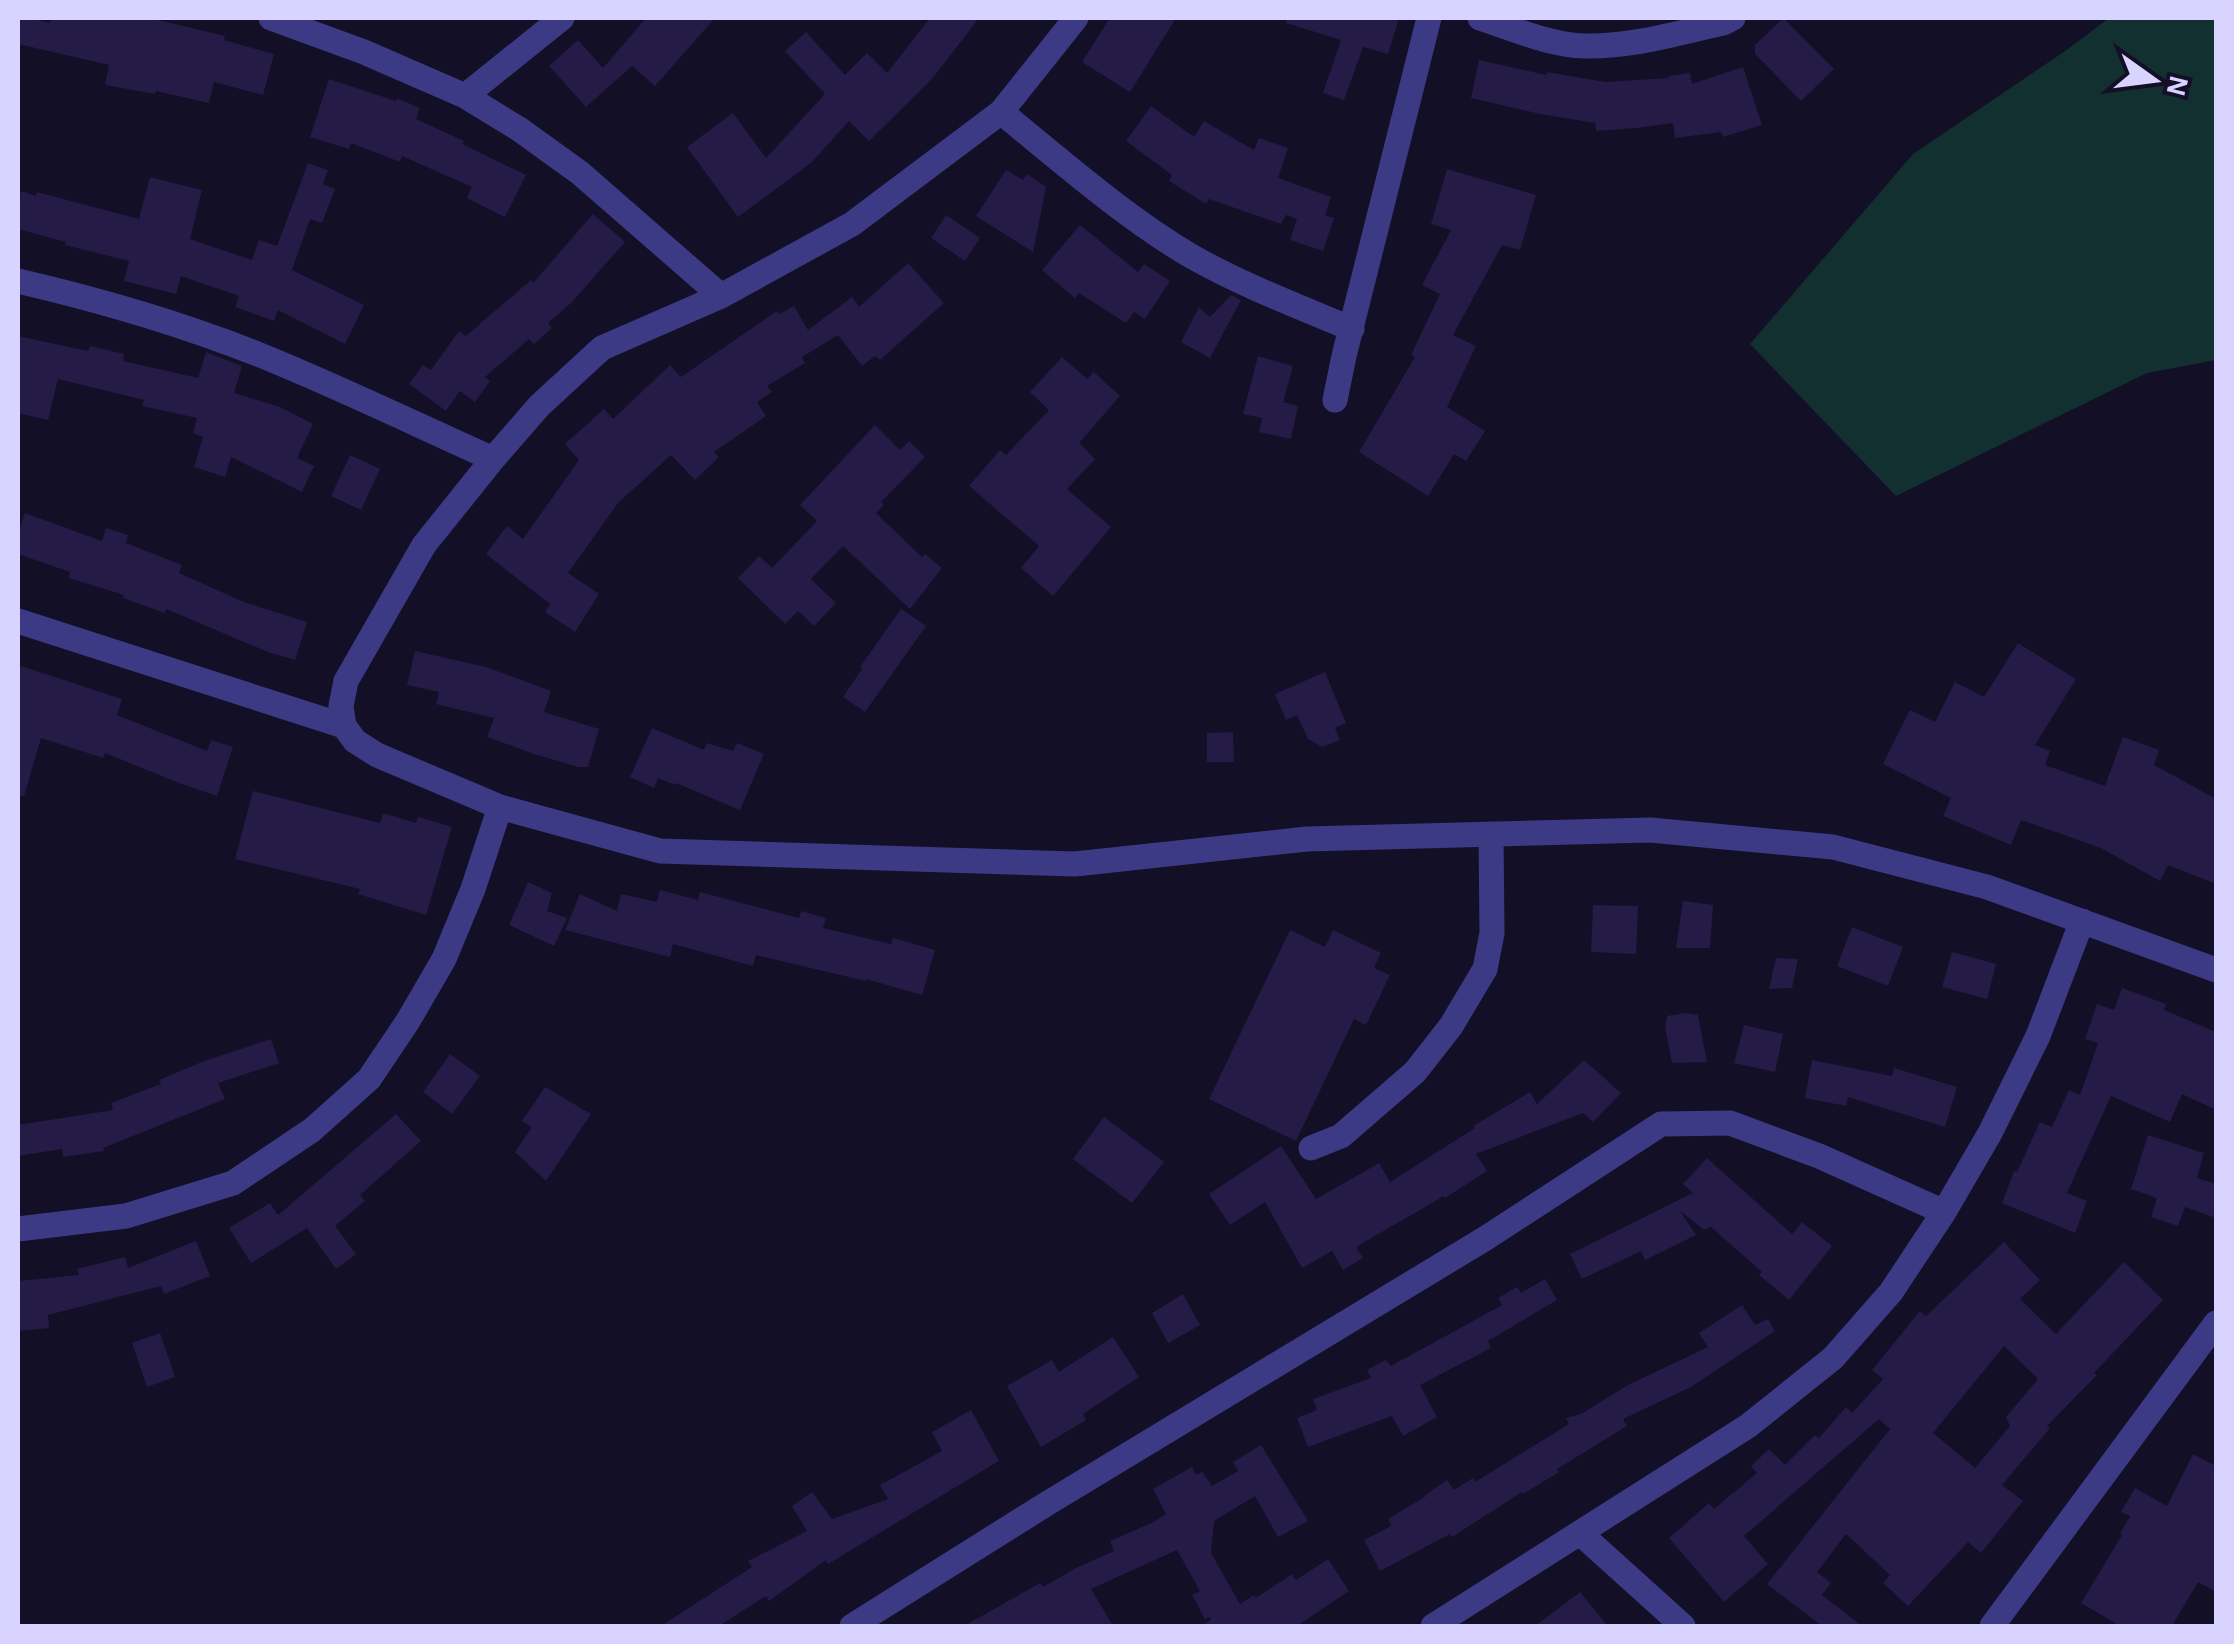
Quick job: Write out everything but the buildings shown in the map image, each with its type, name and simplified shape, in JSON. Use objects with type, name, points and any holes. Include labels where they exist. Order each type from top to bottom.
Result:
[{"type":"street","points":[[272,18],[465,96],[519,129],[580,173],[721,296]]},
{"type":"street","points":[[465,96],[562,18]]},
{"type":"street","points":[[1076,18],[1001,112],[852,224],[721,296],[602,348],[539,406],[424,545],[346,680],[341,706],[344,726],[355,742],[500,807],[660,851],[1075,864],[1307,839],[1650,830],[1833,847],[1987,887],[2216,970]]},
{"type":"street","points":[[1335,400],[1430,18]]},
{"type":"street","points":[[1480,18],[1546,40],[1585,46],[1644,41],[1723,24],[1732,18]]},
{"type":"street","points":[[1001,112],[1119,206],[1189,254],[1267,295],[1352,329]]},
{"type":"street","points":[[18,280],[190,330],[261,356],[492,459]]},
{"type":"street","points":[[18,620],[344,726]]},
{"type":"street","points":[[18,1228],[126,1216],[234,1183],[312,1130],[369,1078],[408,1022],[444,958],[473,889],[500,807]]},
{"type":"street","points":[[1311,1148],[1340,1136],[1415,1072],[1450,1026],[1485,969],[1492,932],[1491,834]]},
{"type":"street","points":[[1433,1626],[1748,1426],[1834,1358],[1891,1292],[1990,1133],[2038,1036],[2082,922]]},
{"type":"street","points":[[852,1626],[1486,1238],[1661,1124],[1730,1123],[1820,1156],[1944,1212]]},
{"type":"street","points":[[1992,1626],[2216,1323]]},
{"type":"street","points":[[1581,1534],[1683,1626]]},
{"type":"green space","points":[[2109,18],[2216,18],[2216,360],[2147,373],[1896,496],[1750,344],[1913,154]]}]
